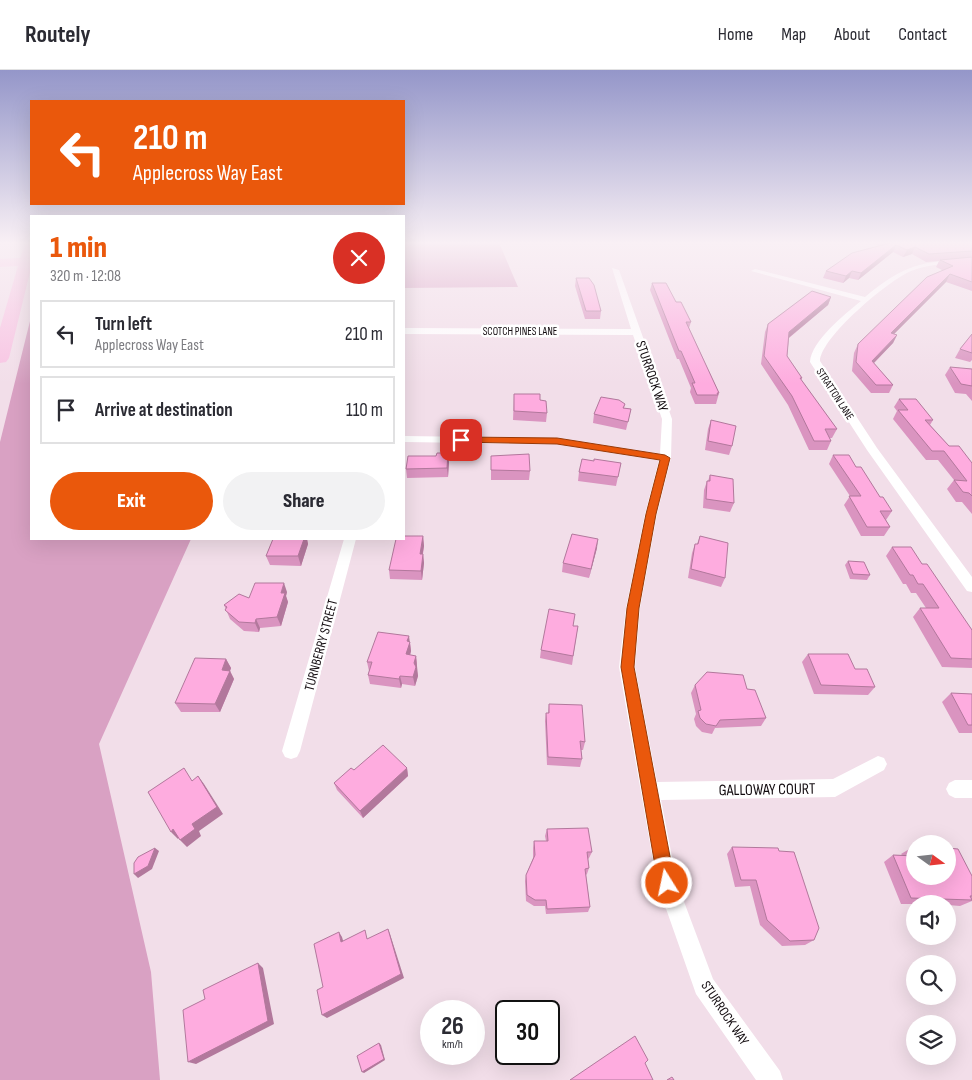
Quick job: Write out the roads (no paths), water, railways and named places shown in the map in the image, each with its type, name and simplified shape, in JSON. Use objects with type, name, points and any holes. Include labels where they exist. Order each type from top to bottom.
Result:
[{"type":"highway","points":[[0,358],[19,290]]},
{"type":"highway","points":[[12,315],[25,290]]},
{"type":"street","name":"STURROCK WAY","points":[[622,290],[667,419],[665,458],[651,514],[633,608],[627,667],[667,883],[704,986],[771,1080]]},
{"type":"street","points":[[829,290],[866,300]]},
{"type":"street","name":"STRATTON LANE","points":[[877,290],[828,336],[816,353],[815,362],[873,450],[972,587]]},
{"type":"street","name":"SCOTCH PINES LANE","points":[[405,330],[637,332]]},
{"type":"street","points":[[405,439],[557,441],[665,458]]},
{"type":"street","name":"TURNBERRY STREET","points":[[292,751],[350,540]]},
{"type":"street","name":"GALLOWAY COURT","points":[[650,791],[835,788],[878,764]]}]
